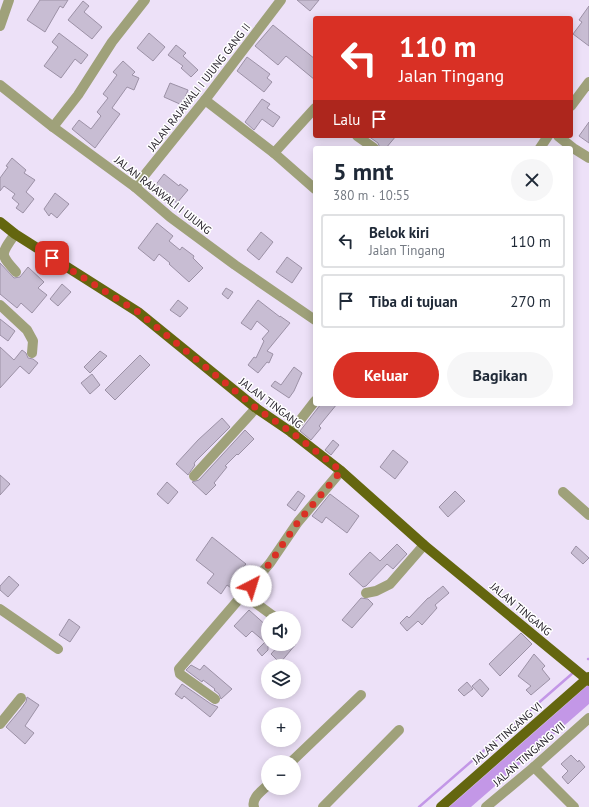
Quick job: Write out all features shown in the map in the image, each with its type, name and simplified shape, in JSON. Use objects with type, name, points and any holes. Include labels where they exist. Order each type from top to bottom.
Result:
[{"type":"main road","name":"JALAN TINGANG","points":[[0,222],[16,234],[138,312],[256,408],[291,432],[341,471],[424,545],[588,679]]},
{"type":"main road","name":"JALAN TINGANG VI","points":[[441,807],[588,679]]},
{"type":"street","points":[[0,26],[9,0]]},
{"type":"street","points":[[53,127],[82,88],[112,42],[145,0]]},
{"type":"street","name":"JALAN RAJAWALI I UJUNG GANG II","points":[[135,187],[205,100],[280,0]]},
{"type":"street","points":[[573,103],[589,82]]},
{"type":"street","name":"JALAN RAJAWALI I UJUNG","points":[[0,85],[53,127],[135,187],[170,217],[235,265],[313,319]]},
{"type":"street","points":[[205,100],[274,153],[313,187]]},
{"type":"street","points":[[274,153],[313,110]]},
{"type":"street","points":[[360,138],[371,146]]},
{"type":"street","points":[[560,138],[570,146]]},
{"type":"street","points":[[573,148],[589,158]]},
{"type":"street","points":[[16,234],[0,254],[4,262],[16,272]]},
{"type":"street","points":[[0,305],[28,330],[33,341],[32,353]]},
{"type":"street","points":[[291,432],[313,404]]},
{"type":"street","points":[[194,476],[256,408]]},
{"type":"street","points":[[215,699],[180,674],[179,669],[270,563],[298,522],[341,471]]},
{"type":"street","points":[[563,492],[589,515]]},
{"type":"street","points":[[366,593],[376,591],[390,584],[424,545]]},
{"type":"street","points":[[245,593],[250,599],[266,611]]},
{"type":"street","points":[[0,609],[58,649]]},
{"type":"street","points":[[298,755],[361,695]]},
{"type":"street","points":[[0,724],[21,698]]},
{"type":"street","name":"JALAN TINGANG VII","points":[[486,807],[589,718]]},
{"type":"street","points":[[323,807],[400,730]]},
{"type":"street","points":[[534,767],[574,807]]},
{"type":"street","points":[[254,807],[253,802],[261,792]]},
{"type":"shaded area","points":[[589,684],[589,704],[471,807],[449,807]]},
{"type":"building","points":[[40,0],[68,0],[63,8],[60,6],[45,32],[27,20]]},
{"type":"building","points":[[297,0],[319,0],[310,11]]},
{"type":"building","points":[[83,1],[89,6],[84,12],[102,27],[92,39],[68,20]]},
{"type":"building","points":[[589,6],[589,46],[573,34],[582,22],[579,20]]},
{"type":"building","points":[[273,25],[313,57],[313,78],[286,56],[278,65],[255,46]]},
{"type":"building","points":[[59,33],[88,55],[81,64],[75,59],[61,78],[44,66],[58,47],[52,42]]},
{"type":"building","points":[[149,33],[165,47],[153,61],[137,48]]},
{"type":"building","points":[[176,45],[186,53],[183,56],[198,70],[191,77],[181,68],[183,66],[168,55]]},
{"type":"building","points":[[247,57],[270,74],[267,78],[272,82],[264,92],[237,71]]},
{"type":"building","points":[[123,61],[135,72],[132,75],[139,78],[134,90],[127,87],[112,108],[120,114],[95,148],[72,129],[79,120],[91,129],[101,116],[97,112],[108,98],[103,94],[117,75],[113,72]]},
{"type":"building","points":[[170,83],[188,90],[182,105],[164,97]]},
{"type":"building","points":[[262,99],[270,104],[267,108],[280,117],[273,127],[262,119],[254,130],[245,122]]},
{"type":"building","points":[[589,122],[589,143],[579,136]]},
{"type":"building","points":[[371,138],[394,138],[388,146],[379,146],[378,143]]},
{"type":"building","points":[[12,158],[26,170],[24,173],[35,180],[26,192],[34,199],[23,213],[16,208],[19,204],[12,198],[15,194],[4,186],[0,191],[0,178],[8,167],[6,166]]},
{"type":"building","points":[[164,174],[179,186],[180,184],[188,190],[177,203],[154,187]]},
{"type":"building","points":[[55,193],[69,204],[57,218],[51,213],[49,216],[44,209]]},
{"type":"building","points":[[157,223],[173,236],[169,241],[180,250],[182,247],[194,256],[193,258],[203,268],[189,282],[159,254],[154,261],[138,248]]},
{"type":"building","points":[[261,232],[273,242],[259,260],[247,250]]},
{"type":"building","points":[[287,257],[302,268],[292,283],[276,272]]},
{"type":"building","points":[[0,263],[14,278],[20,277],[28,267],[44,282],[38,288],[47,295],[32,313],[21,303],[17,308],[0,294]]},
{"type":"building","points":[[62,284],[71,292],[58,306],[50,299]]},
{"type":"building","points":[[226,288],[233,292],[228,299],[222,294]]},
{"type":"building","points":[[178,300],[188,308],[180,317],[170,310]]},
{"type":"building","points":[[258,300],[290,323],[267,351],[273,354],[269,363],[267,362],[258,373],[248,365],[254,357],[256,358],[264,341],[262,339],[269,331],[257,321],[251,330],[241,323]]},
{"type":"building","points":[[0,319],[15,331],[8,341],[0,335]]},
{"type":"building","points":[[0,347],[14,360],[22,350],[26,353],[28,358],[33,359],[38,363],[29,374],[20,366],[0,388]]},
{"type":"building","points":[[100,351],[107,356],[90,373],[84,367]]},
{"type":"building","points":[[140,355],[150,365],[115,400],[105,390]]},
{"type":"building","points":[[294,367],[302,373],[294,391],[289,398],[271,386],[275,381],[281,385]]},
{"type":"building","points":[[92,374],[100,385],[90,394],[81,383]]},
{"type":"building","points":[[319,406],[335,406],[319,426],[321,428],[311,440],[300,431]]},
{"type":"building","points":[[222,418],[230,427],[195,462],[195,465],[188,475],[176,464],[198,440]]},
{"type":"building","points":[[245,430],[254,439],[225,466],[227,467],[214,483],[216,485],[206,495],[192,482],[199,480]]},
{"type":"building","points":[[333,440],[339,445],[331,455],[325,450]]},
{"type":"building","points":[[393,450],[408,462],[395,479],[380,467]]},
{"type":"building","points":[[0,475],[10,484],[0,495]]},
{"type":"building","points":[[167,482],[178,492],[168,504],[157,494]]},
{"type":"building","points":[[298,491],[305,496],[295,511],[287,505]]},
{"type":"building","points":[[455,491],[465,501],[448,517],[439,507]]},
{"type":"building","points":[[330,494],[359,516],[347,533],[326,517],[322,523],[312,516]]},
{"type":"building","points":[[212,537],[246,564],[240,571],[245,576],[234,590],[227,585],[221,594],[207,583],[214,574],[196,560]]},
{"type":"building","points":[[397,544],[407,554],[393,569],[387,564],[366,586],[363,587],[349,574],[370,552],[380,561]]},
{"type":"building","points":[[576,546],[589,558],[583,564],[571,553]]},
{"type":"building","points":[[9,576],[19,585],[8,597],[0,590],[0,586]]},
{"type":"building","points":[[443,586],[449,593],[435,605],[437,608],[422,625],[418,621],[407,631],[400,623],[407,616],[409,618],[428,598]]},
{"type":"building","points":[[361,598],[368,599],[373,604],[352,628],[342,620]]},
{"type":"building","points":[[249,610],[261,621],[261,639],[252,631],[246,637],[234,626]]},
{"type":"building","points":[[69,619],[80,627],[70,642],[59,635]]},
{"type":"building","points":[[521,633],[532,644],[500,676],[489,664]]},
{"type":"building","points":[[261,646],[261,651],[267,651],[262,656],[257,650]]},
{"type":"building","points":[[274,651],[290,651],[283,659],[276,659],[271,654]]},
{"type":"building","points":[[534,654],[545,666],[542,669],[550,679],[531,695],[526,690],[531,686],[518,676]]},
{"type":"building","points":[[191,665],[200,670],[204,665],[232,689],[221,699],[219,694],[214,690],[215,689],[203,680],[202,682],[186,670]]},
{"type":"building","points":[[480,679],[489,689],[482,697],[472,686]]},
{"type":"building","points":[[467,682],[473,689],[464,696],[458,690]]},
{"type":"building","points":[[182,684],[211,704],[218,707],[210,717],[184,696],[182,699],[175,694]]},
{"type":"building","points":[[27,697],[39,705],[25,726],[34,733],[25,744],[6,727],[26,702]]},
{"type":"building","points":[[571,755],[578,762],[579,760],[585,767],[568,784],[562,777],[568,771],[561,764]]},
{"type":"waterway","points":[[419,807],[574,672]]},
{"type":"route","points":[[52,258],[138,312],[256,408],[291,432],[341,471],[298,522],[270,563],[251,586]]}]
